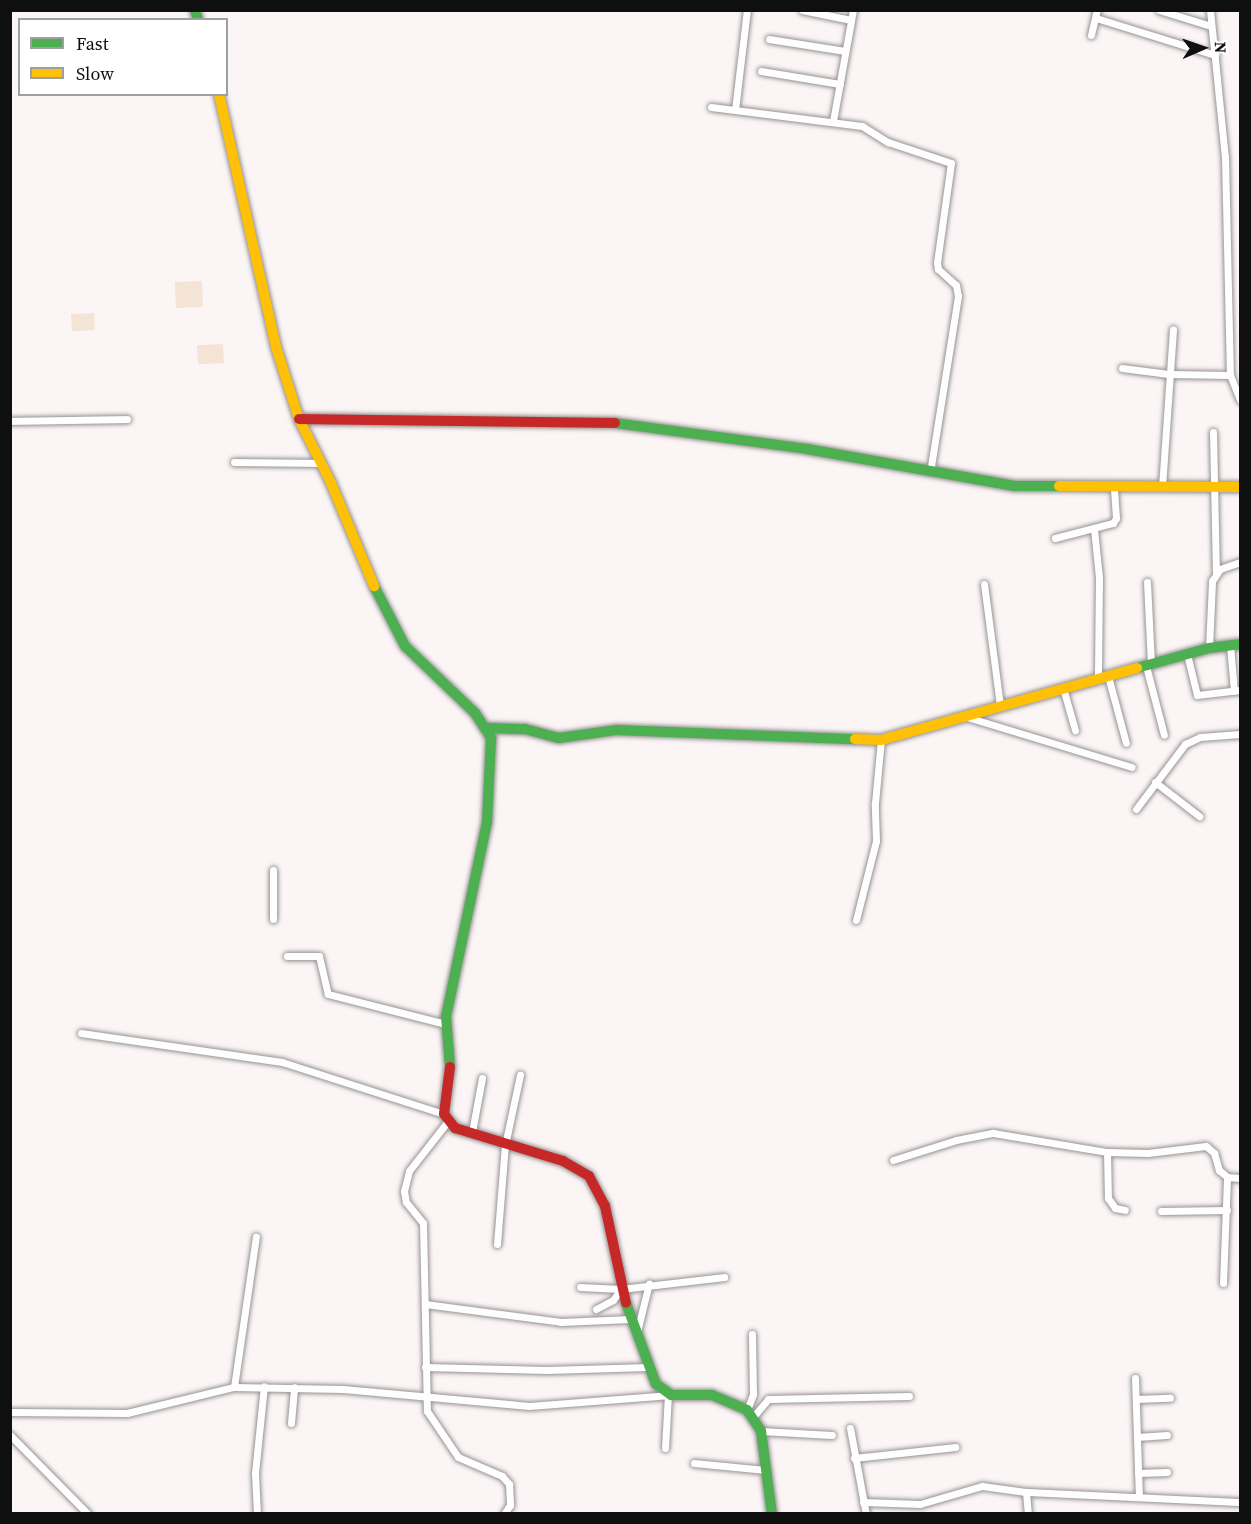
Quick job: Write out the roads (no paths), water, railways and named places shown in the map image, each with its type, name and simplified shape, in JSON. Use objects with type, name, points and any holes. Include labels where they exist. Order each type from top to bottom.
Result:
[{"type":"street","points":[[735,110],[747,10]]},
{"type":"street","points":[[802,10],[851,20]]},
{"type":"street","points":[[833,121],[853,10]]},
{"type":"street","points":[[1159,10],[1211,26]]},
{"type":"street","points":[[1210,10],[1225,157],[1230,375],[1240,400]]},
{"type":"street","points":[[1091,35],[1096,14],[1215,55]]},
{"type":"street","points":[[769,39],[845,51]]},
{"type":"street","points":[[761,71],[840,84]]},
{"type":"street","points":[[219,96],[276,347],[299,419],[321,463],[378,596],[405,646],[487,728],[492,753],[486,822],[446,1024],[451,1060],[446,1118],[409,1171],[404,1191],[406,1202],[423,1223],[425,1399],[430,1419],[458,1457],[502,1476],[509,1484],[510,1505],[504,1514]]},
{"type":"street","points":[[711,107],[862,126],[888,142],[948,159],[952,167],[937,262],[938,268],[956,285],[958,296],[930,472]]},
{"type":"street","points":[[1162,487],[1173,329]]},
{"type":"street","points":[[1122,368],[1169,374],[1230,375]]},
{"type":"street","points":[[10,421],[127,419]]},
{"type":"street","points":[[299,419],[652,426],[1015,486],[1240,487]]},
{"type":"street","points":[[1209,648],[1212,581],[1215,574],[1213,432]]},
{"type":"street","points":[[234,462],[321,463]]},
{"type":"street","points":[[1055,538],[1113,523],[1116,518],[1114,488]]},
{"type":"street","points":[[1094,529],[1099,577],[1103,677],[1126,743]]},
{"type":"street","points":[[1215,574],[1240,562]]},
{"type":"street","points":[[1147,582],[1148,665],[1164,735]]},
{"type":"street","points":[[984,584],[1000,706]]},
{"type":"street","points":[[487,728],[525,729],[558,738],[617,730],[720,731],[881,740],[1063,688],[1148,665],[1187,654],[1209,648],[1235,645],[1237,691],[1197,695],[1187,654]]},
{"type":"street","points":[[1063,688],[1075,730]]},
{"type":"street","points":[[965,716],[1132,767]]},
{"type":"street","points":[[1136,809],[1155,782],[1191,740],[1240,734]]},
{"type":"street","points":[[856,920],[876,842],[875,803],[881,740]]},
{"type":"street","points":[[1155,782],[1199,816]]},
{"type":"street","points":[[273,870],[273,919]]},
{"type":"street","points":[[287,956],[319,956],[328,994],[446,1024]]},
{"type":"street","points":[[81,1033],[282,1062],[446,1118],[472,1132],[505,1145],[563,1161],[588,1176],[605,1206],[621,1288],[630,1319],[656,1384],[669,1395]]},
{"type":"street","points":[[497,1244],[505,1145],[520,1075]]},
{"type":"street","points":[[472,1132],[482,1078]]},
{"type":"street","points":[[892,1160],[956,1140],[993,1133],[1107,1152],[1148,1153],[1206,1146],[1211,1148],[1219,1170],[1227,1177],[1240,1178]]},
{"type":"street","points":[[1107,1152],[1108,1198],[1115,1208],[1125,1210]]},
{"type":"street","points":[[1222,1283],[1227,1177]]},
{"type":"street","points":[[1161,1211],[1227,1210]]},
{"type":"street","points":[[234,1387],[256,1237]]},
{"type":"street","points":[[580,1287],[621,1288],[649,1283],[724,1277]]},
{"type":"street","points":[[636,1334],[649,1283]]},
{"type":"street","points":[[596,1309],[614,1300],[621,1288]]},
{"type":"street","points":[[425,1304],[561,1322],[630,1319]]},
{"type":"street","points":[[750,1413],[753,1394],[752,1334]]},
{"type":"street","points":[[425,1367],[547,1370],[648,1367]]},
{"type":"street","points":[[1135,1378],[1138,1496]]},
{"type":"street","points":[[257,1514],[255,1473],[264,1386]]},
{"type":"street","points":[[10,1412],[127,1413],[234,1387],[264,1386],[425,1399],[560,1406],[669,1395],[712,1395],[750,1413],[761,1431],[772,1514]]},
{"type":"street","points":[[291,1423],[294,1387]]},
{"type":"street","points":[[665,1448],[669,1395]]},
{"type":"street","points":[[750,1413],[768,1399],[909,1396]]},
{"type":"street","points":[[1136,1399],[1170,1398]]},
{"type":"street","points":[[850,1428],[866,1514]]},
{"type":"street","points":[[761,1431],[832,1435]]},
{"type":"street","points":[[10,1435],[88,1514]]},
{"type":"street","points":[[1137,1437],[1167,1436]]},
{"type":"street","points":[[854,1458],[955,1447]]},
{"type":"street","points":[[694,1463],[766,1470]]},
{"type":"street","points":[[1138,1473],[1167,1472]]},
{"type":"street","points":[[863,1502],[920,1504],[982,1486],[1026,1492],[1240,1502]]},
{"type":"street","points":[[1026,1492],[1028,1514]]}]
